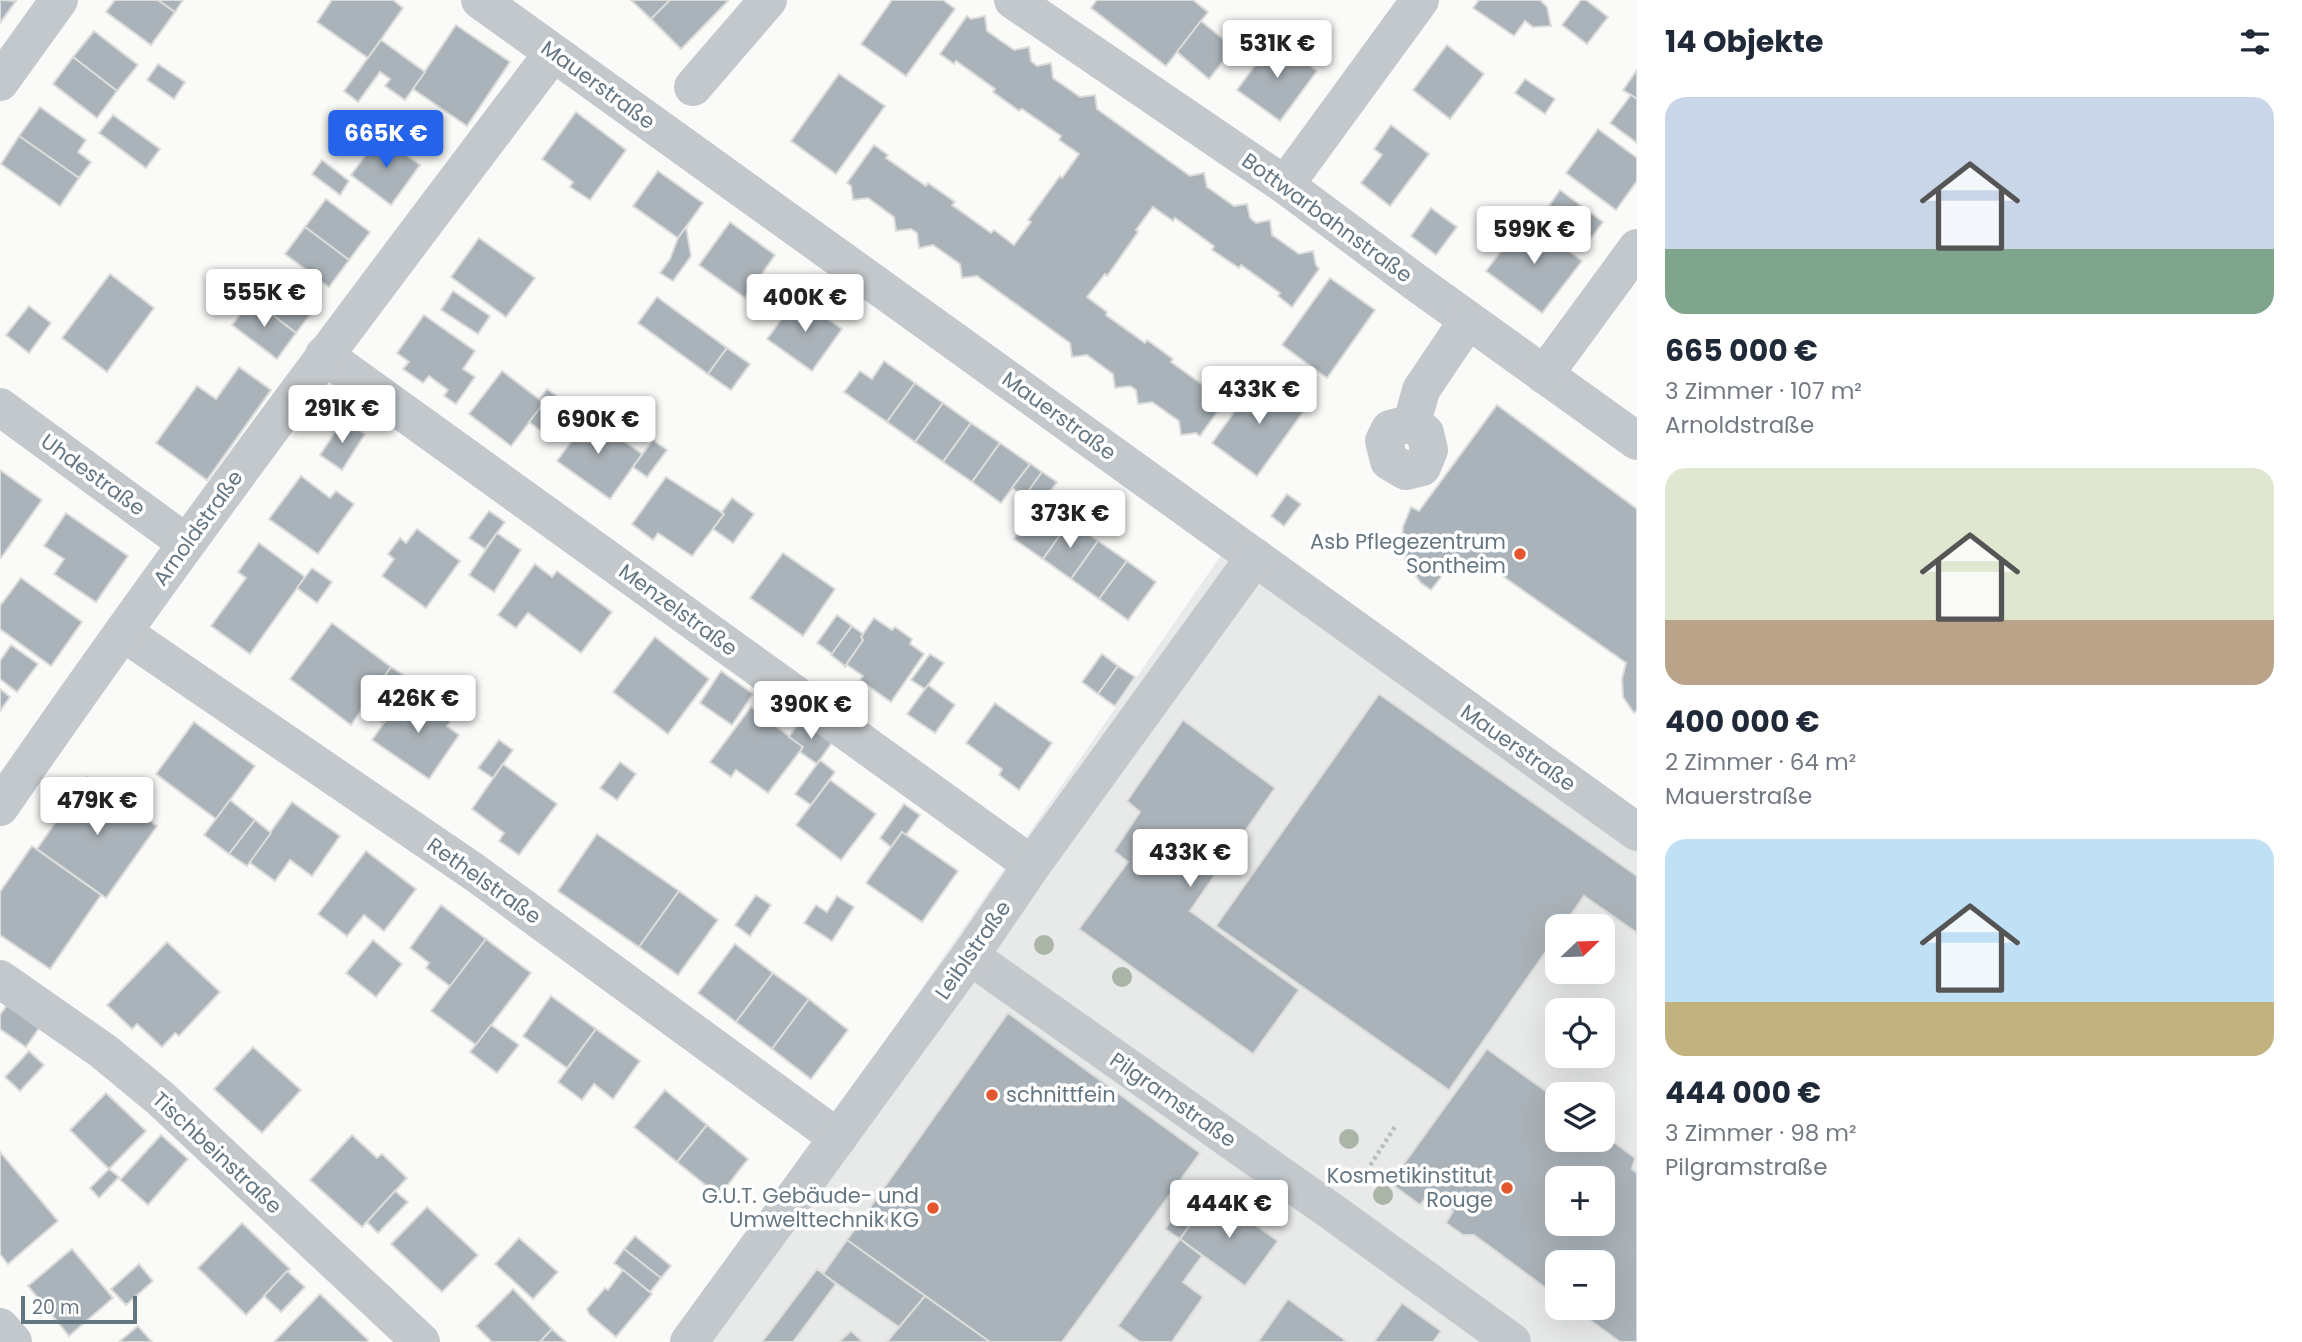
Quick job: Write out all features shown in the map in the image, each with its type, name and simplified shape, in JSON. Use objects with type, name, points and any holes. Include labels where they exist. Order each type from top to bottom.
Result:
[{"type":"street","points":[[0,82],[59,0]]},
{"type":"street","name":"Mauerstraße","points":[[481,0],[1637,832]]},
{"type":"street","points":[[693,87],[768,0]]},
{"type":"street","name":"Bottwarbahnstraße","points":[[1013,0],[1285,185],[1637,441]]},
{"type":"street","points":[[1285,185],[1420,0]]},
{"type":"street","name":"Arnoldstraße","points":[[0,807],[186,543],[324,355],[553,53]]},
{"type":"street","points":[[1544,374],[1637,247]]},
{"type":"street","points":[[1412,423],[1421,390],[1468,320]]},
{"type":"street","name":"Menzelstraße","points":[[324,355],[1032,865]]},
{"type":"street","name":"Uhdestraße","points":[[0,407],[186,543]]},
{"type":"street","name":"Leiblstraße","points":[[689,1342],[970,956],[1032,865],[1255,557]]},
{"type":"street","name":"Rethelstraße","points":[[124,633],[474,872],[838,1138]]},
{"type":"street","name":"Pilgramstraße","points":[[970,956],[1512,1342]]},
{"type":"street","name":"Tischbeinstraße","points":[[0,979],[103,1051],[160,1098],[421,1342]]},
{"type":"street","points":[[0,1327],[13,1342]]},
{"type":"path","points":[[1337,1216],[1396,1125]]},
{"type":"shaded area","points":[[1226,548],[1637,848],[1637,1342],[677,1342]]},
{"type":"building","points":[[0,0],[16,1],[0,23]]},
{"type":"building","points":[[115,0],[158,0],[175,12],[151,45],[106,12]]},
{"type":"building","points":[[158,0],[183,0],[175,12]]},
{"type":"building","points":[[332,0],[393,0],[403,8],[368,58],[317,22]]},
{"type":"building","points":[[631,0],[670,0],[651,19]]},
{"type":"building","points":[[670,0],[728,1],[681,49],[651,19]]},
{"type":"building","points":[[892,0],[943,0],[955,9],[906,76],[861,44]]},
{"type":"building","points":[[1097,0],[1193,0],[1208,12],[1166,66],[1091,8]]},
{"type":"building","points":[[1479,0],[1540,0],[1547,7],[1551,26],[1533,27],[1525,21],[1514,36],[1473,8]]},
{"type":"building","points":[[1581,0],[1586,0],[1608,17],[1587,44],[1562,25]]},
{"type":"building","points":[[967,16],[971,19],[985,16],[987,31],[1014,50],[1029,47],[1031,61],[1037,66],[1051,63],[1053,78],[1080,97],[1095,95],[1097,109],[1190,176],[1204,173],[1207,187],[1234,206],[1247,204],[1250,218],[1256,223],[1270,220],[1272,235],[1299,254],[1313,251],[1319,269],[1292,307],[1278,296],[1280,293],[1241,265],[1239,268],[1212,250],[1214,246],[1175,218],[1173,221],[1153,207],[1107,276],[1105,274],[1087,297],[1107,312],[1106,315],[1173,359],[1171,362],[1210,390],[1213,387],[1227,398],[1200,436],[1196,433],[1181,435],[1179,421],[1152,402],[1138,404],[1136,390],[1130,386],[1115,388],[1113,374],[1087,355],[1072,357],[1070,343],[977,276],[962,278],[960,264],[933,245],[919,248],[917,233],[911,229],[896,231],[894,217],[868,198],[853,200],[851,186],[847,183],[874,145],[888,155],[886,158],[926,186],[928,183],[955,202],[952,205],[991,233],[994,230],[1014,245],[1031,222],[1028,220],[1079,154],[1059,140],[1061,136],[1022,109],[1019,111],[993,92],[995,89],[956,61],[954,64],[940,54]]},
{"type":"building","points":[[1201,21],[1234,48],[1209,79],[1177,52]]},
{"type":"building","points":[[456,25],[510,62],[467,126],[413,89]]},
{"type":"building","points":[[94,31],[138,65],[117,91],[73,57]]},
{"type":"building","points":[[1274,39],[1317,71],[1280,121],[1237,90]]},
{"type":"building","points":[[381,40],[425,72],[405,100],[385,86],[390,79],[380,72],[358,102],[344,91]]},
{"type":"building","points":[[1447,45],[1484,74],[1450,119],[1413,90]]},
{"type":"building","points":[[73,57],[117,91],[97,118],[53,84]]},
{"type":"building","points":[[158,64],[185,82],[174,99],[147,80]]},
{"type":"building","points":[[1637,70],[1637,99],[1623,90]]},
{"type":"building","points":[[839,74],[885,106],[836,174],[791,141]]},
{"type":"building","points":[[1525,79],[1555,99],[1545,114],[1515,93]]},
{"type":"building","points":[[1631,95],[1637,99],[1637,143],[1610,123]]},
{"type":"building","points":[[40,107],[86,140],[78,152],[91,162],[79,178],[19,136]]},
{"type":"building","points":[[576,112],[626,150],[590,200],[570,187],[573,182],[542,159]]},
{"type":"building","points":[[113,115],[160,149],[146,168],[99,133]]},
{"type":"building","points":[[1391,125],[1429,154],[1390,206],[1361,183],[1382,155],[1374,149]]},
{"type":"building","points":[[1598,129],[1637,158],[1637,181],[1616,210],[1566,173]]},
{"type":"building","points":[[19,136],[79,178],[60,206],[1,164]]},
{"type":"building","points":[[380,136],[420,165],[391,205],[351,175]]},
{"type":"building","points":[[322,160],[349,181],[340,195],[312,174]]},
{"type":"building","points":[[658,171],[703,203],[678,238],[633,206]]},
{"type":"building","points":[[1560,190],[1603,222],[1591,238],[1549,206]]},
{"type":"building","points":[[326,199],[370,232],[349,260],[305,227]]},
{"type":"building","points":[[1431,208],[1457,227],[1436,255],[1411,236]]},
{"type":"building","points":[[1526,218],[1582,261],[1542,313],[1486,271]]},
{"type":"building","points":[[730,222],[775,255],[745,298],[699,265]]},
{"type":"building","points":[[305,227],[349,260],[329,287],[285,254]]},
{"type":"building","points":[[686,227],[691,256],[673,281],[660,273]]},
{"type":"building","points":[[479,238],[535,278],[506,317],[451,277]]},
{"type":"building","points":[[272,273],[316,307],[296,333],[252,299]]},
{"type":"building","points":[[110,274],[154,308],[107,372],[62,338]]},
{"type":"building","points":[[1330,278],[1375,310],[1327,378],[1282,345]]},
{"type":"building","points":[[453,291],[490,316],[478,334],[441,310]]},
{"type":"building","points":[[657,297],[727,348],[708,374],[638,323]]},
{"type":"building","points":[[797,298],[842,329],[812,371],[767,339]]},
{"type":"building","points":[[252,299],[296,333],[277,359],[232,325]]},
{"type":"building","points":[[29,306],[51,323],[29,353],[6,335]]},
{"type":"building","points":[[424,315],[475,351],[463,369],[475,377],[456,404],[444,396],[448,390],[429,376],[423,383],[403,369],[409,362],[397,353]]},
{"type":"building","points":[[727,348],[750,364],[731,390],[708,374]]},
{"type":"building","points":[[884,361],[915,383],[887,422],[844,392],[860,371],[872,379]]},
{"type":"building","points":[[239,367],[271,390],[207,480],[156,443],[197,386],[216,399]]},
{"type":"building","points":[[502,371],[544,403],[511,446],[469,414]]},
{"type":"building","points":[[1261,375],[1306,408],[1257,476],[1212,443]]},
{"type":"building","points":[[915,383],[943,403],[915,442],[887,422]]},
{"type":"building","points":[[547,389],[565,402],[543,432],[529,422],[544,403],[540,399]]},
{"type":"building","points":[[943,403],[971,423],[943,462],[915,442]]},
{"type":"building","name":"Asb Pflegezentrum Sontheim","points":[[1497,405],[1637,509],[1637,710],[1634,713],[1623,697],[1622,679],[1626,663],[1484,563],[1464,567],[1453,562],[1431,590],[1421,583],[1405,561],[1402,547],[1403,527],[1411,507],[1419,511]]},
{"type":"building","points":[[583,412],[642,454],[610,499],[557,461],[573,439],[567,434]]},
{"type":"building","points":[[343,420],[365,434],[342,470],[320,455]]},
{"type":"building","points":[[971,423],[1000,443],[972,482],[943,462]]},
{"type":"building","points":[[653,440],[667,450],[647,477],[633,467]]},
{"type":"building","points":[[1000,443],[1030,464],[1001,503],[972,482]]},
{"type":"building","points":[[1028,462],[1042,472],[1020,500],[1023,495],[1012,488],[1030,464]]},
{"type":"building","points":[[0,470],[42,500],[1,558],[0,558]]},
{"type":"building","points":[[1042,472],[1057,482],[1034,510],[1022,500]]},
{"type":"building","points":[[301,476],[330,498],[336,491],[354,504],[318,554],[269,519]]},
{"type":"building","points":[[666,477],[724,514],[692,556],[658,533],[653,540],[632,524]]},
{"type":"building","points":[[1287,494],[1301,504],[1284,526],[1271,516]]},
{"type":"building","points":[[732,498],[754,514],[733,543],[713,529]]},
{"type":"building","points":[[1041,500],[1070,521],[1043,559],[1014,539]]},
{"type":"building","points":[[489,511],[505,522],[485,549],[469,538]]},
{"type":"building","points":[[66,513],[128,556],[96,602],[54,574],[64,559],[44,546]]},
{"type":"building","points":[[1070,521],[1098,541],[1071,579],[1043,559]]},
{"type":"building","points":[[417,529],[460,561],[426,608],[382,576],[394,559],[388,554],[400,538],[406,543]]},
{"type":"building","points":[[497,533],[521,550],[494,592],[469,575]]},
{"type":"building","points":[[1098,541],[1127,561],[1099,599],[1071,579]]},
{"type":"building","points":[[259,543],[305,577],[250,654],[211,626],[246,578],[238,572]]},
{"type":"building","points":[[783,553],[835,589],[803,636],[750,598]]},
{"type":"building","points":[[1127,561],[1156,582],[1128,620],[1099,599]]},
{"type":"building","points":[[535,564],[552,577],[557,571],[612,612],[581,653],[528,613],[516,628],[498,615]]},
{"type":"building","points":[[312,568],[332,582],[317,603],[297,588]]},
{"type":"building","points":[[21,578],[82,622],[51,666],[0,629],[0,606]]},
{"type":"building","points":[[837,615],[852,626],[832,654],[817,643]]},
{"type":"building","points":[[874,618],[892,630],[895,627],[912,639],[910,644],[924,654],[891,702],[860,680],[863,676],[847,665],[844,668]]},
{"type":"building","points":[[332,623],[391,667],[351,725],[290,679]]},
{"type":"building","points":[[852,626],[863,634],[863,640],[845,666],[831,655]]},
{"type":"building","points":[[655,637],[709,679],[668,734],[613,692]]},
{"type":"building","points":[[11,645],[38,664],[17,692],[0,679],[0,661]]},
{"type":"building","points":[[930,654],[944,663],[925,689],[911,680]]},
{"type":"building","points":[[1102,654],[1118,666],[1098,694],[1082,682]]},
{"type":"building","points":[[1118,666],[1135,677],[1115,706],[1098,694]]},
{"type":"building","points":[[391,667],[413,681],[383,723],[362,708]]},
{"type":"building","points":[[721,671],[753,694],[732,725],[700,703]]},
{"type":"building","points":[[928,685],[955,705],[935,733],[907,714]]},
{"type":"building","points":[[0,689],[10,697],[0,711]]},
{"type":"building","points":[[1379,694],[1637,876],[1637,933],[1615,918],[1615,914],[1610,914],[1584,896],[1571,914],[1545,914],[1545,953],[1449,1090],[1216,926]]},
{"type":"building","points":[[403,696],[417,705],[424,696],[454,716],[447,726],[459,735],[429,779],[372,740]]},
{"type":"building","points":[[995,703],[1052,743],[1019,790],[999,775],[1002,769],[966,743]]},
{"type":"building","points":[[751,707],[803,747],[768,793],[736,770],[731,777],[710,762]]},
{"type":"building","points":[[801,719],[833,741],[817,764],[800,752],[803,747],[789,737]]},
{"type":"building","points":[[1183,720],[1275,788],[1190,911],[1299,990],[1253,1054],[1079,929],[1128,862],[1114,851],[1140,812],[1127,801]]},
{"type":"building","points":[[194,722],[255,766],[216,819],[156,774]]},
{"type":"building","points":[[499,740],[513,750],[493,778],[478,768]]},
{"type":"building","points":[[820,760],[835,772],[811,805],[795,794]]},
{"type":"building","points":[[620,762],[636,774],[617,800],[600,788]]},
{"type":"building","points":[[503,764],[557,804],[519,855],[499,841],[504,833],[472,809]]},
{"type":"building","points":[[87,777],[157,826],[106,898],[37,849]]},
{"type":"building","points":[[830,780],[876,814],[841,860],[796,825]]},
{"type":"building","points":[[230,800],[255,820],[229,854],[204,835]]},
{"type":"building","points":[[292,802],[340,836],[312,876],[290,860],[275,881],[249,862]]},
{"type":"building","points":[[904,804],[920,815],[906,835],[902,832],[891,847],[880,838]]},
{"type":"building","points":[[255,820],[271,833],[247,866],[229,854]]},
{"type":"building","points":[[902,832],[958,871],[922,922],[866,883]]},
{"type":"building","points":[[597,834],[679,891],[639,947],[558,891]]},
{"type":"building","points":[[32,846],[101,895],[50,969],[0,935],[0,892]]},
{"type":"building","points":[[366,851],[416,889],[384,931],[364,915],[347,936],[318,914]]},
{"type":"building","points":[[679,891],[718,920],[678,975],[639,947]]},
{"type":"building","points":[[756,895],[771,905],[750,936],[735,925]]},
{"type":"building","points":[[837,896],[854,907],[832,941],[804,923],[816,905],[827,912]]},
{"type":"building","points":[[441,905],[486,939],[451,987],[426,968],[429,963],[410,948]]},
{"type":"building","points":[[486,939],[531,973],[476,1045],[431,1011]]},
{"type":"building","points":[[373,940],[402,964],[376,997],[346,973]]},
{"type":"building","points":[[167,942],[220,992],[179,1036],[175,1033],[162,1047],[137,1024],[132,1029],[107,1005]]},
{"type":"building","points":[[735,944],[773,973],[736,1022],[698,993]]},
{"type":"building","points":[[773,973],[809,999],[772,1049],[736,1022]]},
{"type":"building","points":[[551,996],[596,1029],[567,1068],[523,1036]]},
{"type":"building","points":[[809,999],[848,1030],[811,1079],[772,1049]]},
{"type":"building","points":[[7,1005],[39,1028],[26,1047],[0,1029],[0,1015]]},
{"type":"building","points":[[1008,1013],[1200,1153],[1062,1342],[990,1342],[847,1240]]},
{"type":"building","points":[[491,1025],[519,1045],[497,1073],[470,1052]]},
{"type":"building","points":[[596,1029],[640,1061],[613,1099],[594,1084],[582,1100],[558,1082]]},
{"type":"building","points":[[253,1047],[301,1090],[262,1133],[214,1089]]},
{"type":"building","points":[[1487,1049],[1545,1090],[1545,1152],[1615,1152],[1615,1143],[1635,1158],[1632,1169],[1637,1173],[1637,1342],[1620,1342],[1590,1320],[1615,1320],[1615,1250],[1545,1250],[1545,1287],[1474,1235],[1463,1235],[1446,1223],[1453,1211],[1429,1194],[1420,1205],[1390,1183]]},
{"type":"building","points":[[29,1051],[44,1065],[20,1091],[5,1077]]},
{"type":"building","points":[[665,1090],[707,1125],[677,1162],[634,1127]]},
{"type":"building","points":[[106,1093],[146,1131],[109,1169],[70,1130]]},
{"type":"building","points":[[707,1125],[748,1159],[719,1196],[677,1162]]},
{"type":"building","points":[[161,1135],[188,1159],[148,1205],[120,1180]]},
{"type":"building","points":[[352,1135],[377,1158],[382,1154],[407,1178],[362,1227],[310,1180]]},
{"type":"building","points":[[0,1152],[58,1221],[8,1264],[0,1254]]},
{"type":"building","points":[[109,1169],[119,1177],[99,1198],[90,1188]]},
{"type":"building","points":[[1195,1189],[1209,1199],[1180,1239],[1165,1229]]},
{"type":"building","points":[[395,1191],[408,1202],[378,1233],[367,1222]]},
{"type":"building","points":[[1212,1194],[1278,1241],[1245,1286],[1180,1239]]},
{"type":"building","points":[[427,1207],[478,1255],[442,1292],[391,1244]]},
{"type":"building","points":[[242,1223],[290,1269],[246,1315],[198,1268]]},
{"type":"building","points":[[635,1236],[671,1266],[661,1278],[624,1249]]},
{"type":"building","points":[[519,1238],[558,1272],[533,1299],[495,1264]]},
{"type":"building","points":[[1180,1239],[1202,1256],[1183,1282],[1203,1297],[1172,1342],[1140,1342],[1118,1326]]},
{"type":"building","points":[[847,1240],[925,1296],[899,1327],[823,1274]]},
{"type":"building","points":[[72,1249],[113,1298],[69,1336],[28,1286]]},
{"type":"building","points":[[624,1249],[661,1278],[650,1292],[614,1263]]},
{"type":"building","points":[[139,1264],[153,1281],[126,1305],[111,1289]]},
{"type":"building","points":[[817,1269],[836,1284],[793,1342],[762,1342]]},
{"type":"building","points":[[623,1270],[652,1294],[616,1337],[589,1314],[587,1309],[605,1288],[608,1290]]},
{"type":"building","points":[[287,1271],[305,1287],[281,1312],[264,1296]]},
{"type":"building","points":[[513,1289],[552,1329],[540,1342],[492,1342],[476,1326]]},
{"type":"building","points":[[320,1294],[368,1340],[367,1342],[274,1342]]},
{"type":"building","points":[[925,1296],[990,1342],[887,1342]]},
{"type":"building","points":[[1288,1299],[1345,1340],[1258,1342]]},
{"type":"building","points":[[1402,1303],[1441,1331],[1433,1342],[1374,1342]]},
{"type":"building","points":[[138,1326],[152,1342],[119,1342]]},
{"type":"building","points":[[552,1329],[566,1342],[540,1342]]},
{"type":"building","points":[[851,1331],[863,1342],[839,1342]]},
{"type":"place","name":"Asb Pflegezentrum Sontheim","points":[[1520,554]]},
{"type":"place","name":"schnittfein","points":[[992,1095]]},
{"type":"place","name":"Kosmetikinstitut Rouge","points":[[1507,1188]]},
{"type":"place","name":"G.U.T. Gebäude- und Umwelttechnik KG","points":[[933,1208]]}]
